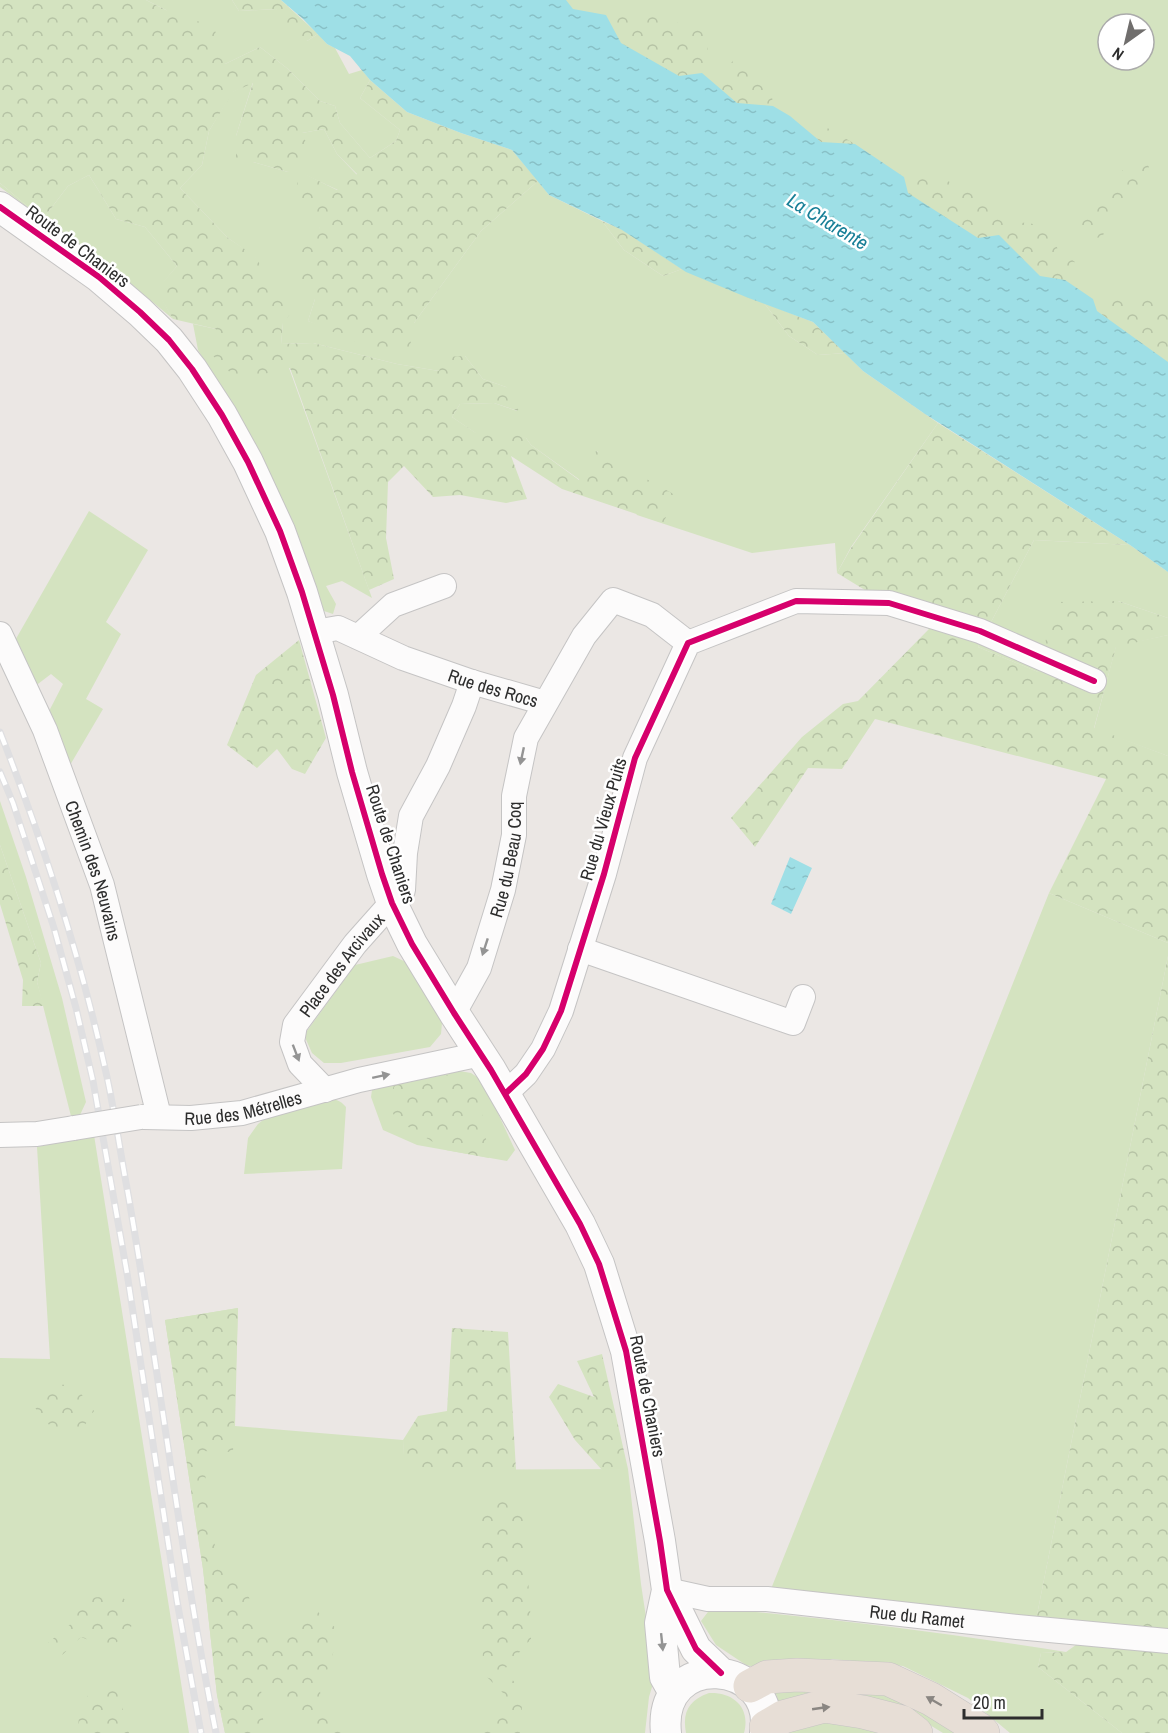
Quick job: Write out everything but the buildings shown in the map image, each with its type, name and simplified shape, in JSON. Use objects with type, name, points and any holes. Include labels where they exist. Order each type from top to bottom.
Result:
[{"type":"highway","points":[[750,1686],[767,1677],[797,1675],[888,1679],[931,1699],[983,1733]]},
{"type":"highway","points":[[765,1730],[783,1717],[824,1706],[863,1712],[902,1722],[916,1733]]},
{"type":"street","name":"Route de Chaniers","points":[[0,207],[99,277],[168,340],[192,369],[222,415],[253,472],[280,531],[315,632],[352,772],[392,903],[412,944],[506,1094],[580,1224],[599,1264],[626,1351],[667,1590]]},
{"type":"street","points":[[358,637],[393,605],[444,586]]},
{"type":"street","name":"Rue des Rocs","points":[[315,632],[338,628],[403,658],[472,682],[545,703],[584,636],[613,600],[652,615],[688,643]]},
{"type":"street","points":[[688,643],[796,601],[889,603],[980,631],[1094,681]]},
{"type":"street","name":"Chemin des Neuvains","points":[[0,634],[45,730],[102,885],[150,1117]]},
{"type":"street","name":"Rue du Vieux Puits","points":[[506,1094],[526,1074],[543,1049],[561,1011],[604,874],[636,758],[688,643]]},
{"type":"street","name":"Place des Arcivaux","points":[[325,1090],[300,1064],[292,1042],[295,1025],[356,944],[403,890],[405,853],[411,816],[438,766],[472,682]]},
{"type":"street","name":"Rue du Beau Coq","points":[[454,1013],[479,968],[503,890],[514,834],[514,796],[526,738],[545,703]]},
{"type":"street","points":[[580,949],[793,1023],[803,997]]},
{"type":"street","name":"Rue des Métrelles","points":[[0,1135],[37,1134],[150,1117],[191,1118],[242,1113],[359,1080],[481,1054]]},
{"type":"street","points":[[667,1590],[696,1649],[721,1672]]},
{"type":"street","points":[[667,1590],[660,1623],[666,1677],[674,1693]]},
{"type":"street","name":"Rue du Ramet","points":[[667,1590],[708,1599],[767,1599],[1005,1626],[1168,1641]]},
{"type":"street","points":[[666,1733],[665,1714],[674,1693],[687,1680],[701,1674],[721,1672],[736,1677],[750,1686],[757,1695],[763,1706],[765,1730]]},
{"type":"green space","points":[[0,0],[146,0],[166,10],[214,27],[225,64],[260,47],[288,69],[320,101],[335,106],[340,123],[370,158],[396,141],[400,130],[360,98],[370,80],[407,112],[512,150],[538,181],[481,231],[414,323],[410,347],[375,350],[308,321],[315,299],[299,288],[298,255],[320,228],[294,204],[299,171],[337,190],[357,174],[337,154],[324,129],[302,133],[312,156],[288,172],[253,162],[236,165],[236,136],[253,83],[233,92],[209,131],[202,165],[180,188],[228,238],[255,256],[290,314],[283,323],[281,344],[313,343],[397,364],[439,371],[444,357],[465,356],[483,379],[506,387],[519,399],[518,411],[494,403],[460,404],[452,417],[476,433],[484,425],[526,438],[531,445],[579,480],[596,451],[677,496],[663,523],[562,489],[511,456],[527,499],[506,503],[460,495],[433,497],[404,466],[388,482],[386,538],[394,579],[369,590],[290,368],[238,380],[211,354],[216,329],[173,319],[156,290],[177,266],[145,227],[116,219],[89,175],[68,186],[46,215],[32,210],[0,183]]},
{"type":"green space","points":[[146,0],[232,0],[239,11],[276,9],[307,41],[318,34],[327,44],[335,48],[349,74],[362,70],[370,80],[360,98],[400,130],[396,141],[370,158],[340,123],[335,106],[320,101],[288,69],[260,47],[225,64],[166,10]]},
{"type":"green space","points":[[232,0],[281,0],[318,34],[307,41],[288,39],[276,9],[239,11]]},
{"type":"green space","points":[[538,0],[1168,0],[1168,396]]},
{"type":"green space","points":[[638,10],[703,31],[709,54],[702,73],[679,76],[621,43],[606,15]]},
{"type":"green space","points":[[733,60],[763,66],[771,87],[773,106],[737,103],[718,86]]},
{"type":"green space","points":[[253,82],[236,136],[253,162],[288,172],[302,133],[324,129],[337,154],[357,175],[338,190],[299,172],[320,228],[315,299],[308,321],[320,325],[414,323],[481,231],[538,181],[549,195],[602,221],[624,250],[663,276],[682,269],[764,303],[789,336],[818,355],[845,353],[863,371],[938,423],[851,547],[837,573],[835,543],[752,553],[637,515],[597,451],[580,480],[531,445],[526,438],[477,434],[452,417],[460,404],[494,403],[517,411],[506,387],[483,379],[465,356],[439,371],[397,364],[313,343],[281,344],[283,323],[255,257],[228,238],[180,188],[202,165],[209,131],[232,92]]},
{"type":"green space","points":[[824,126],[855,144],[821,142],[807,131]]},
{"type":"green space","points":[[1147,161],[1150,171],[1134,204],[1114,215],[1102,237],[1082,240],[1082,218],[1123,170]]},
{"type":"green space","points":[[89,175],[116,219],[145,227],[177,266],[157,290],[173,319],[125,279],[0,187],[0,183],[32,210],[46,215],[68,186]]},
{"type":"green space","points":[[904,177],[942,178],[983,199],[1018,222],[1049,226],[1058,250],[1075,262],[1065,280],[1040,276],[999,235],[978,238],[908,193]]},
{"type":"green space","points":[[602,221],[623,230],[682,269],[663,276],[624,250]]},
{"type":"green space","points":[[1120,292],[1145,296],[1168,315],[1168,362],[1097,311],[1093,299]]},
{"type":"green space","points":[[764,303],[813,322],[845,353],[818,355],[789,336]]},
{"type":"green space","points":[[193,324],[216,329],[289,368],[372,598],[342,581],[326,586],[336,604],[333,614],[324,611],[294,528],[261,454],[198,350]]},
{"type":"green space","points":[[938,423],[1130,545],[1034,540],[978,647],[1038,672],[1055,602],[1118,601],[1168,618],[1168,635],[1116,647],[1094,728],[1168,756],[1168,943],[1049,893],[1106,779],[875,719],[842,769],[808,768],[755,847],[731,818],[802,737],[843,704],[858,701],[929,629],[837,573],[851,548]]},
{"type":"green space","points":[[89,511],[148,550],[106,622],[121,634],[86,699],[103,709],[66,772],[46,717],[63,684],[51,674],[34,687],[13,644]]},
{"type":"green space","points":[[1034,540],[1130,545],[1168,572],[1168,618],[1118,601],[1038,672],[978,647]]},
{"type":"green space","points":[[1168,635],[1168,756],[1094,729],[1116,646]]},
{"type":"green space","points":[[299,640],[326,738],[305,774],[292,769],[277,749],[257,768],[227,745],[256,675]]},
{"type":"green space","points":[[0,801],[26,877],[62,998],[86,1102],[74,1128],[37,982],[41,963],[0,845]]},
{"type":"green space","points":[[0,845],[41,963],[37,982],[44,1006],[22,1006],[23,980],[0,904]]},
{"type":"green space","points":[[1049,893],[1168,943],[1168,956],[1034,1630],[767,1599]]},
{"type":"green space","points":[[393,956],[408,963],[442,1023],[441,1034],[430,1047],[341,1063],[324,1063],[312,1053],[304,1035],[355,965]]},
{"type":"green space","points":[[1168,956],[1168,1733],[1122,1733],[1038,1667],[1041,1653],[1066,1652],[1090,1635],[1034,1630]]},
{"type":"green space","points":[[454,1070],[471,1073],[483,1081],[515,1150],[507,1161],[417,1145],[383,1130],[371,1097],[372,1090]]},
{"type":"green space","points":[[453,1074],[480,1101],[489,1158],[446,1150],[397,1120],[388,1105],[394,1085]]},
{"type":"green space","points":[[327,1099],[338,1100],[346,1107],[342,1169],[244,1174],[248,1138],[258,1124],[268,1116]]},
{"type":"green space","points":[[94,1135],[189,1733],[0,1733],[0,1358],[50,1359],[37,1147]]},
{"type":"green space","points":[[238,1308],[235,1426],[403,1440],[405,1470],[628,1469],[641,1584],[655,1677],[649,1697],[645,1733],[225,1733],[217,1695],[203,1569],[165,1320]]},
{"type":"green space","points":[[238,1308],[233,1452],[202,1451],[217,1561],[247,1587],[257,1637],[281,1634],[317,1611],[340,1632],[320,1692],[331,1721],[345,1733],[321,1733],[300,1718],[260,1673],[264,1733],[225,1733],[217,1695],[203,1569],[165,1320]]},
{"type":"green space","points":[[452,1328],[508,1332],[516,1470],[404,1470],[403,1440],[418,1416],[447,1411]]},
{"type":"green space","points":[[602,1354],[628,1469],[602,1470],[575,1440],[549,1397],[558,1384],[594,1397],[577,1361]]},
{"type":"green space","points":[[54,1383],[76,1387],[94,1411],[83,1428],[64,1433],[41,1420],[35,1407]]},
{"type":"green space","points":[[480,1500],[522,1501],[531,1639],[504,1670],[523,1692],[520,1733],[481,1733],[506,1696],[483,1673]]},
{"type":"green space","points":[[121,1596],[135,1609],[130,1632],[109,1648],[81,1637],[59,1658],[48,1643],[73,1622],[82,1598]]},
{"type":"green space","points":[[711,1608],[889,1627],[1066,1652],[1041,1653],[1038,1667],[1122,1733],[1010,1733],[968,1698],[903,1666],[832,1659],[820,1664],[768,1670],[746,1665],[716,1645],[701,1621]]},
{"type":"green space","points":[[94,1685],[118,1691],[129,1733],[78,1733],[79,1711]]},
{"type":"green space","points":[[774,1688],[893,1691],[964,1733],[943,1733],[894,1703],[855,1695],[809,1692],[780,1706]]},
{"type":"green space","points":[[709,1693],[726,1695],[738,1703],[745,1716],[744,1733],[686,1733],[685,1719],[688,1708],[696,1699]]},
{"type":"green space","points":[[840,1719],[890,1733],[784,1733]]},
{"type":"water","name":"La Charente","points":[[281,0],[566,0],[573,9],[606,15],[621,43],[679,76],[702,73],[737,103],[773,106],[790,116],[821,142],[855,144],[904,177],[908,193],[978,238],[999,235],[1040,276],[1065,280],[1093,299],[1097,311],[1168,362],[1168,572],[863,371],[813,322],[686,272],[622,230],[549,195],[512,150],[407,112],[370,80],[350,56],[327,44]]},
{"type":"water","points":[[790,857],[812,868],[791,914],[771,904]]},
{"type":"railway","points":[[0,732],[32,817],[60,902],[86,989],[107,1077],[139,1256],[191,1597],[216,1733]]},
{"type":"railway","points":[[0,772],[13,803],[54,928],[93,1081],[127,1273],[177,1601],[201,1733]]},
{"type":"cycle path","points":[[0,207],[99,277],[169,340],[192,369],[222,415],[248,462],[280,531],[302,592],[333,695],[352,772],[392,903],[412,944],[491,1070],[580,1224],[599,1264],[626,1351],[667,1590],[696,1649],[721,1673]]},
{"type":"cycle path","points":[[505,1094],[526,1074],[543,1049],[561,1011],[604,874],[635,758],[688,643],[796,601],[889,603],[980,631],[1094,681]]}]
